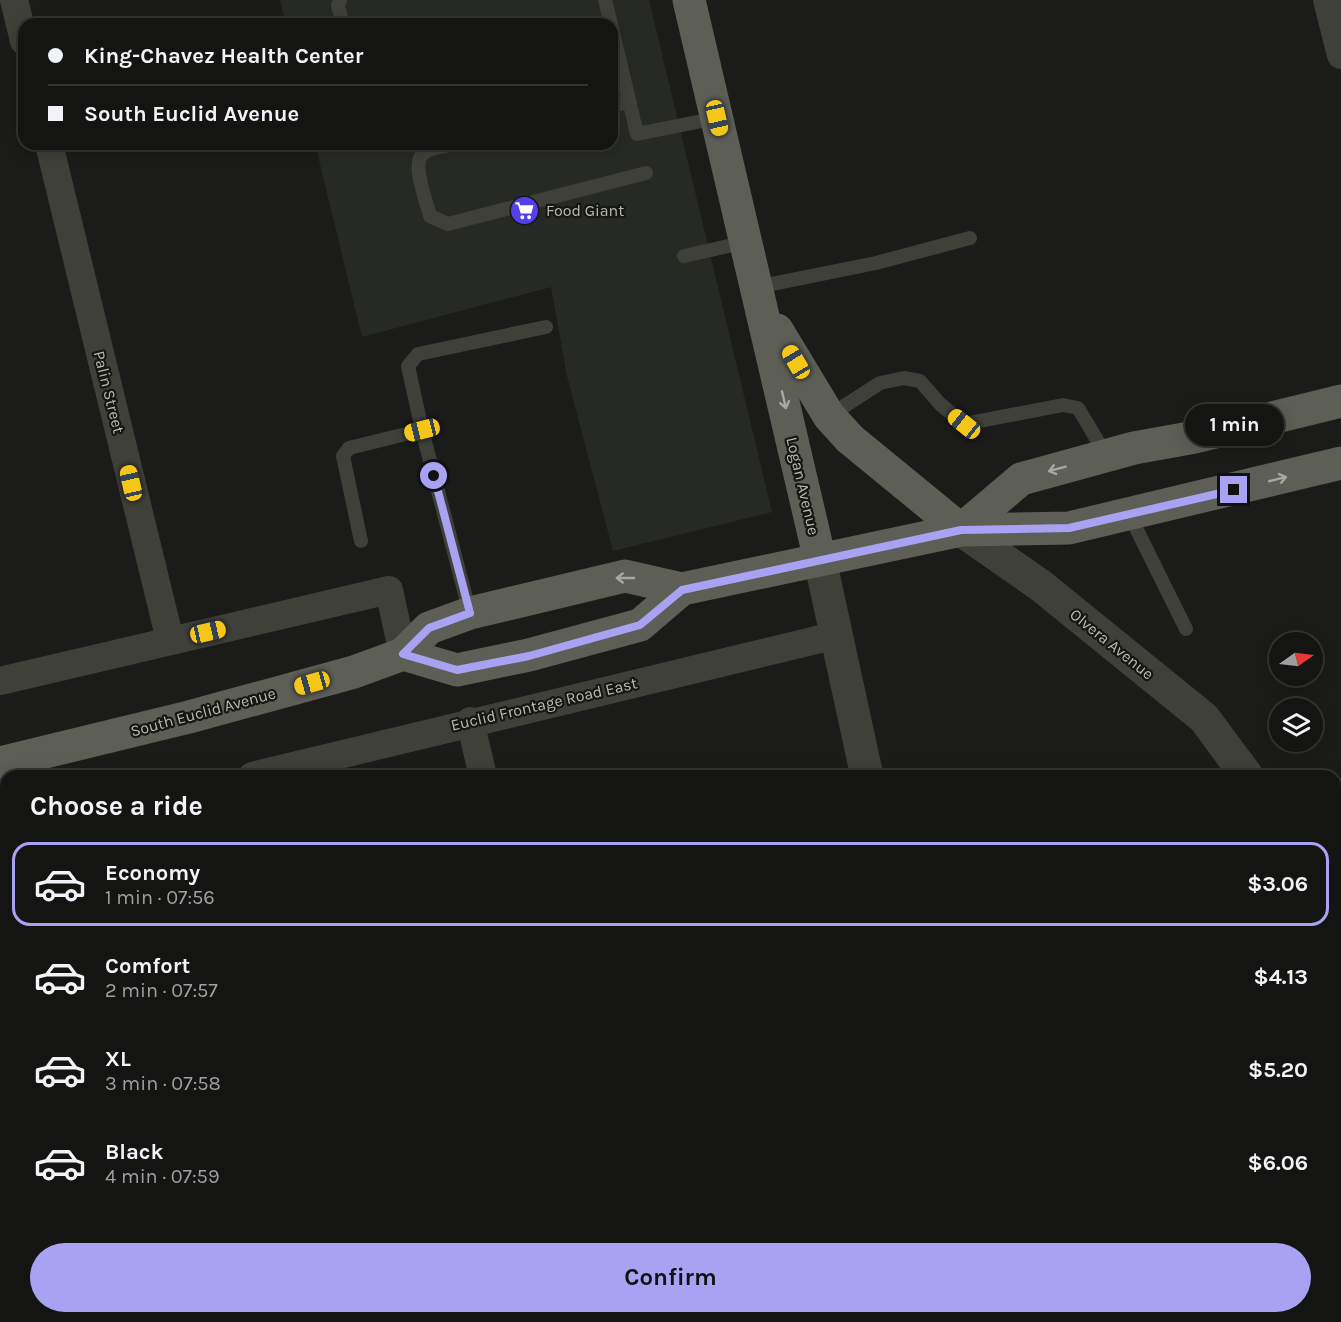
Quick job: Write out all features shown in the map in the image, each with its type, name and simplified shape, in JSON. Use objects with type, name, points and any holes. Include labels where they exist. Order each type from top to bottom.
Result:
[{"type":"main road","name":"Logan Avenue","points":[[689,0],[820,560]]},
{"type":"main road","name":"Logan Avenue","points":[[759,294],[829,416],[850,439],[961,530]]},
{"type":"main road","name":"South Euclid Avenue","points":[[961,530],[1021,479],[1106,456],[1196,437],[1341,401]]},
{"type":"main road","name":"South Euclid Avenue","points":[[0,763],[200,714],[354,672],[403,654],[429,628],[470,613],[625,576],[682,590],[961,530],[1069,528],[1341,464]]},
{"type":"main road","name":"South Euclid Avenue","points":[[403,654],[457,670],[529,656],[640,625],[682,590]]},
{"type":"street","points":[[14,0],[18,18]]},
{"type":"street","points":[[1327,0],[1341,54]]},
{"type":"street","name":"Palin Street","points":[[50,150],[170,640]]},
{"type":"street","name":"Olvera Avenue","points":[[961,530],[1040,585],[1204,718],[1243,770]]},
{"type":"street","name":"Logan Avenue","points":[[820,560],[866,770]]},
{"type":"street","points":[[0,681],[389,591],[403,654]]},
{"type":"street","name":"Euclid Frontage Road East","points":[[276,770],[470,721],[837,635]]},
{"type":"street","points":[[470,721],[482,770]]},
{"type":"lane","points":[[340,0],[342,18]]},
{"type":"lane","points":[[605,0],[610,18]]},
{"type":"lane","points":[[618,53],[637,134],[717,118]]},
{"type":"lane","points":[[618,105],[629,102]]},
{"type":"lane","points":[[433,150],[425,152],[420,157],[418,169],[430,216],[447,224],[646,173]]},
{"type":"lane","points":[[759,294],[970,238]]},
{"type":"lane","points":[[684,256],[746,242]]},
{"type":"lane","points":[[470,613],[422,430],[408,366],[418,354],[546,327]]},
{"type":"lane","points":[[829,416],[880,383],[904,378],[920,381],[940,404],[964,424],[1063,405],[1078,408],[1106,456]]},
{"type":"lane","points":[[361,541],[344,456],[349,448],[422,430]]},
{"type":"lane","points":[[1129,514],[1186,629]]},
{"type":"shaded area","points":[[280,0],[649,0],[772,512],[613,551],[567,376],[551,287],[362,337],[316,150],[618,150],[618,18],[284,18]]},
{"type":"place","name":"Food Giant","points":[[525,210]]},
{"type":"route","points":[[434,476],[470,613],[429,628],[403,654],[457,670],[529,656],[640,625],[682,590],[961,530],[1069,528],[1234,490]]}]
